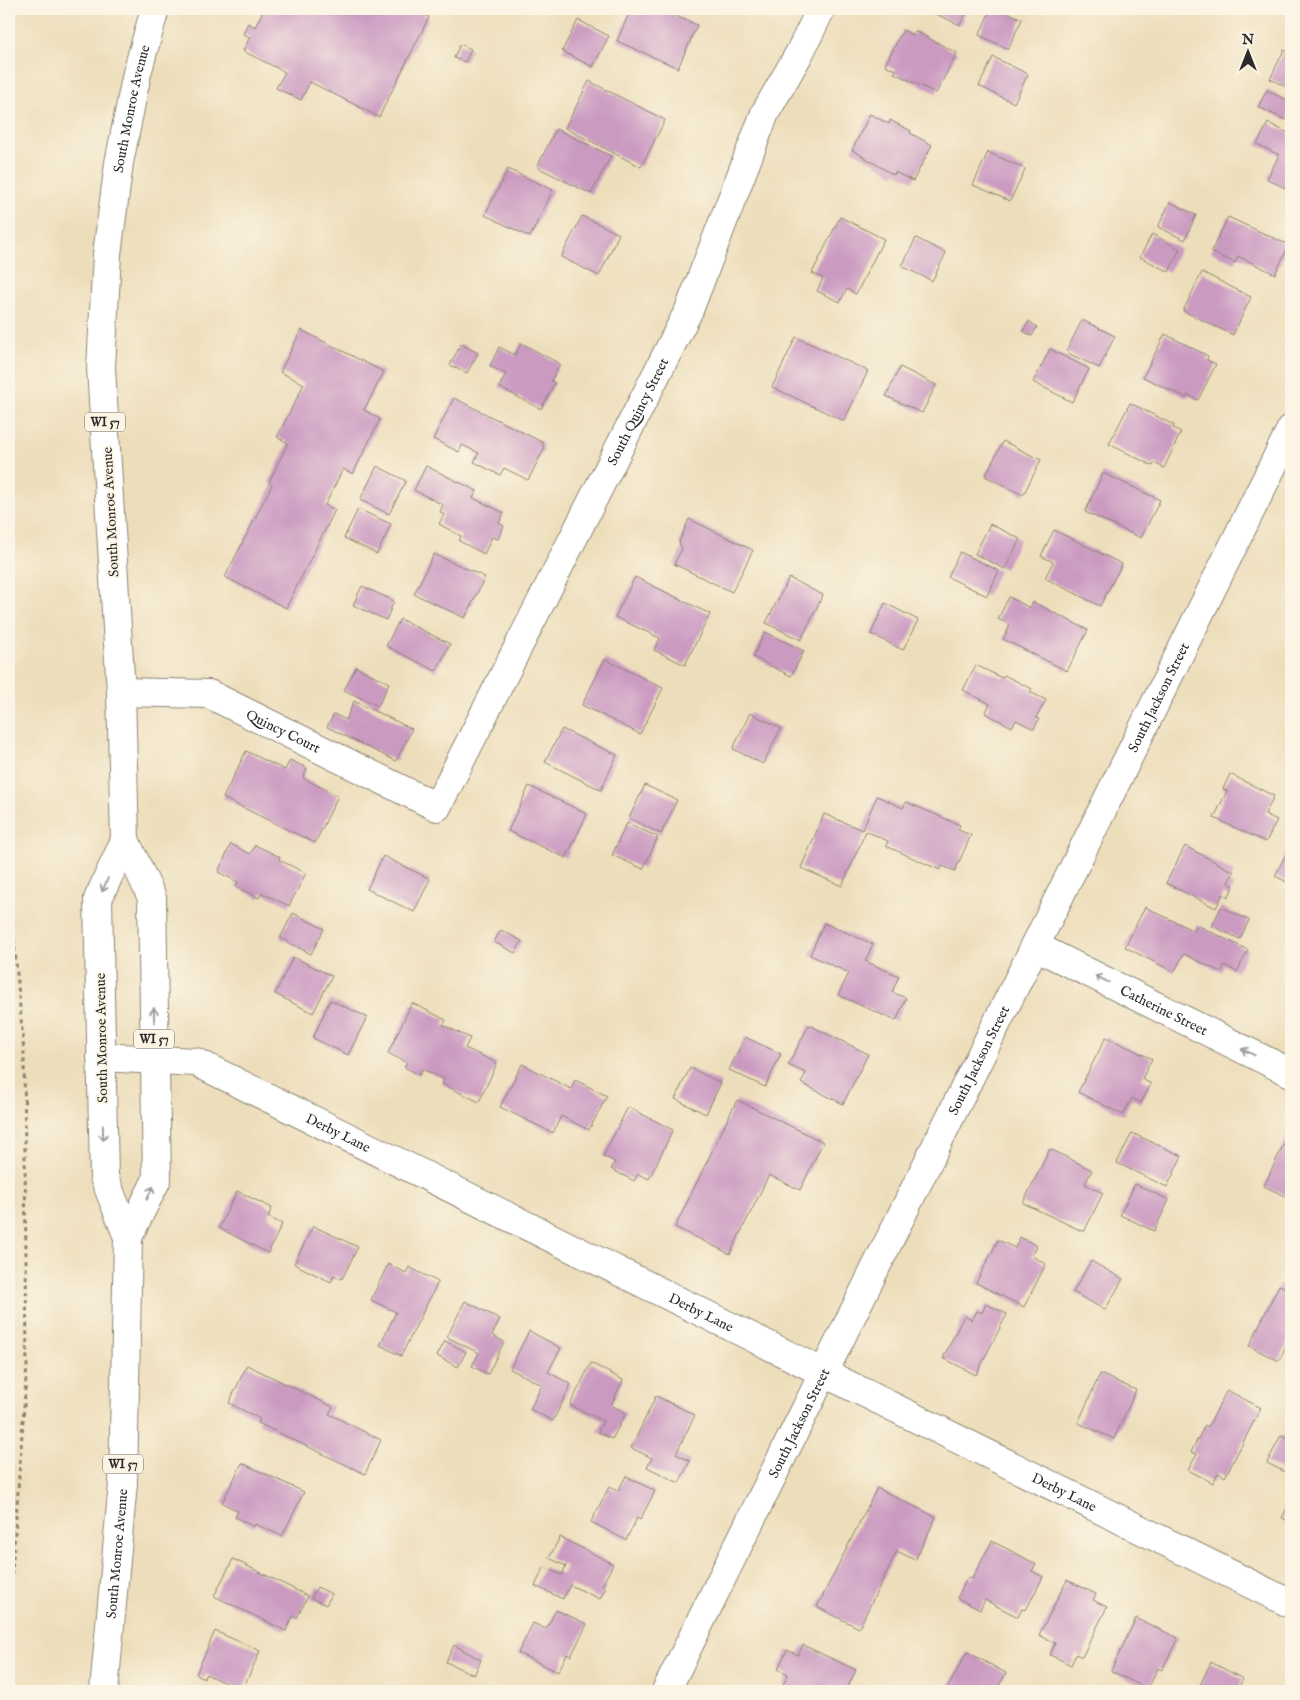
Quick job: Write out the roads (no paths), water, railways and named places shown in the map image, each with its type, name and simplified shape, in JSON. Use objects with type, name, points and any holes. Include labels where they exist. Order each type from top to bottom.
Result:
[{"type":"street","name":"South Monroe Avenue","points":[[128,1237],[157,1179],[152,898],[124,840],[121,692],[102,378],[102,349],[107,254],[119,163],[137,73],[155,9]]},
{"type":"street","name":"South Quincy Street","points":[[437,807],[688,310],[765,113],[799,54],[821,9]]},
{"type":"street","name":"South Jackson Street","points":[[666,1691],[1291,429]]},
{"type":"street","name":"Quincy Court","points":[[121,692],[209,694],[437,807]]},
{"type":"street","name":"South Monroe Avenue","points":[[104,1691],[123,1483],[128,1237],[104,1177],[98,899],[124,840]]},
{"type":"street","name":"Catherine Street","points":[[1035,946],[1291,1073]]},
{"type":"street","name":"Derby Lane","points":[[101,1057],[196,1062],[1291,1604]]}]
